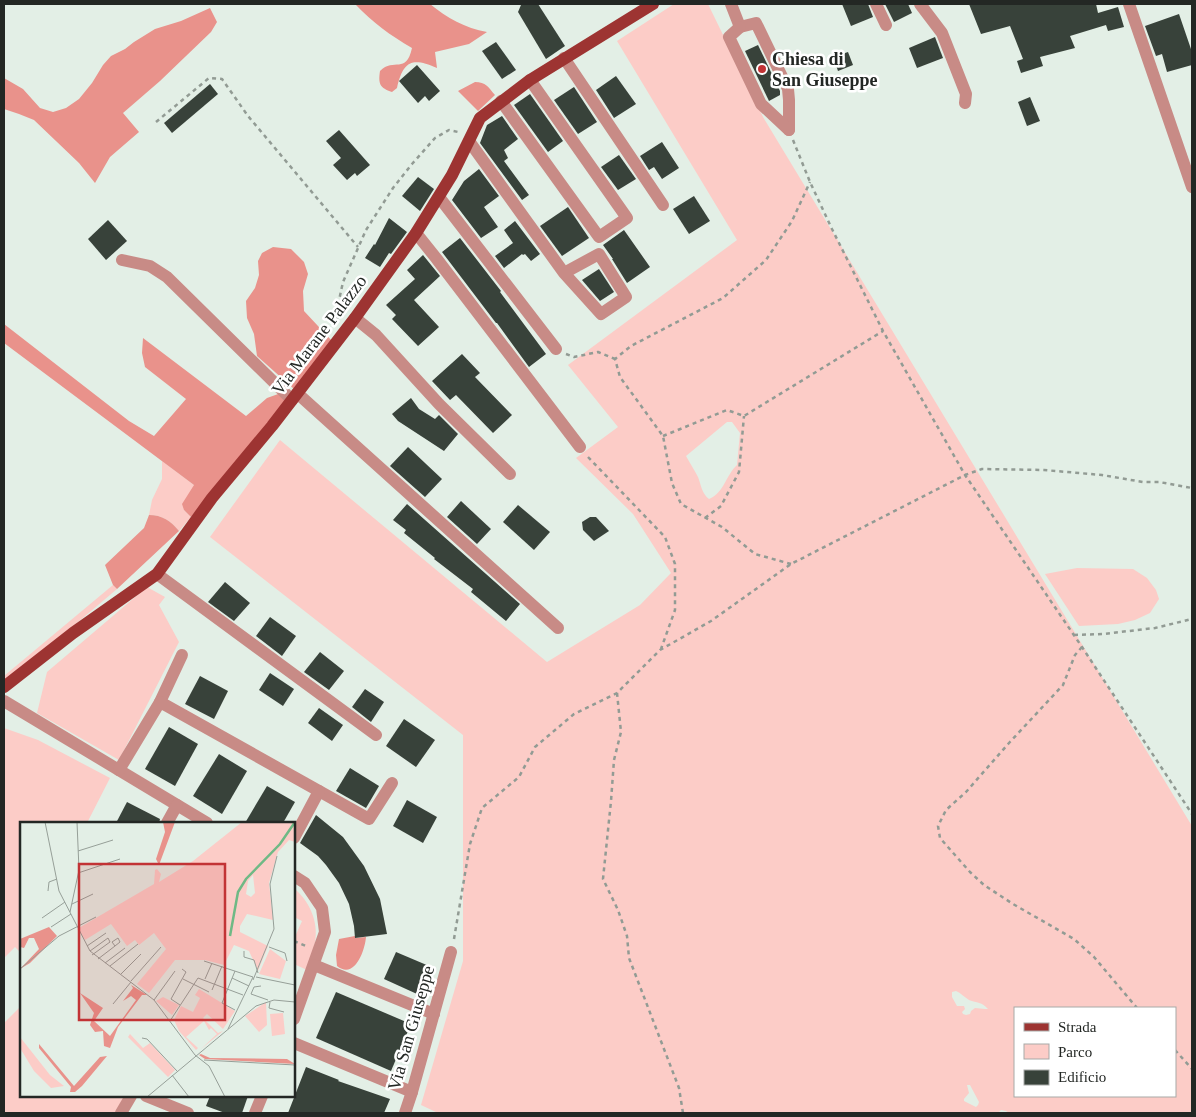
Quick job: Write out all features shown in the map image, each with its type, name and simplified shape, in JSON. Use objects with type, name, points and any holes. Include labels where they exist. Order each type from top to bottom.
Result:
[{"type":"main road","name":"Via Marane Palazzo","points":[[4,686],[73,633],[156,574],[212,498],[272,426],[344,333],[416,233],[452,175],[480,118],[530,80],[653,4]]},
{"type":"street","points":[[731,4],[740,27]]},
{"type":"street","points":[[876,4],[886,25]]},
{"type":"street","points":[[920,4],[942,34],[966,94],[965,103]]},
{"type":"street","points":[[1129,4],[1192,187]]},
{"type":"street","points":[[756,23],[788,90],[788,130],[762,104],[730,37],[740,27],[756,23]]},
{"type":"street","points":[[564,58],[663,206]]},
{"type":"street","points":[[501,101],[599,237],[627,218],[530,80]]},
{"type":"street","points":[[469,141],[564,273],[601,314],[626,297],[599,254],[564,273]]},
{"type":"street","points":[[438,197],[556,349]]},
{"type":"street","points":[[416,233],[580,448]]},
{"type":"street","points":[[122,260],[150,266],[167,277],[295,397],[558,628]]},
{"type":"street","points":[[355,318],[376,335],[440,404],[510,474]]},
{"type":"street","points":[[156,574],[376,735]]},
{"type":"street","points":[[119,770],[160,702],[182,655]]},
{"type":"street","points":[[4,701],[205,822]]},
{"type":"street","points":[[160,702],[369,819],[392,783]]},
{"type":"street","points":[[295,836],[319,791]]},
{"type":"street","points":[[168,822],[177,805]]},
{"type":"street","points":[[295,877],[305,883],[322,908],[325,932],[295,1017]]},
{"type":"street","name":"Via San Giuseppe","points":[[405,1113],[451,952]]},
{"type":"street","points":[[314,965],[434,1014]]},
{"type":"street","points":[[295,1043],[412,1092]]},
{"type":"street","points":[[121,1113],[130,1097]]},
{"type":"street","points":[[148,1097],[188,1113]]},
{"type":"street","points":[[255,1113],[262,1097]]},
{"type":"path","points":[[156,122],[209,78],[222,79],[248,116],[358,247]]},
{"type":"path","points":[[344,333],[336,314],[343,282],[366,230],[394,188],[435,138],[449,130],[460,133],[469,141]]},
{"type":"path","points":[[788,130],[832,229],[883,331],[965,475],[1074,635],[1192,814]]},
{"type":"path","points":[[615,359],[631,346],[723,298],[766,260],[792,222],[810,182]]},
{"type":"path","points":[[744,416],[883,331]]},
{"type":"path","points":[[556,349],[574,357],[598,352],[615,359]]},
{"type":"path","points":[[615,359],[620,377],[663,436],[672,483],[681,504],[722,527],[755,554],[791,564]]},
{"type":"path","points":[[663,436],[727,410],[744,416]]},
{"type":"path","points":[[705,518],[722,506],[739,472],[744,416]]},
{"type":"path","points":[[580,448],[665,538],[675,564],[675,610],[660,650]]},
{"type":"path","points":[[451,952],[470,844],[482,808],[519,777],[535,747],[574,714],[617,693],[660,650],[710,621],[791,564],[965,475],[982,469],[1044,470],[1102,475],[1192,488]]},
{"type":"path","points":[[1074,635],[1104,634],[1155,628],[1192,619]]},
{"type":"path","points":[[1082,647],[1075,656],[1063,684],[966,792],[946,810],[938,826],[940,838],[984,885],[1074,939],[1094,957],[1136,1007]]},
{"type":"path","points":[[617,693],[621,732],[614,760],[603,879],[618,910],[627,936],[629,958],[678,1088],[683,1113]]},
{"type":"path","points":[[1176,1051],[1192,1069]]},
{"type":"green space","points":[[674,4],[708,4],[763,117],[1192,826],[1192,1113],[1009,1113],[1001,1110],[998,1113],[438,1113],[421,1105],[463,961],[463,735],[210,537],[280,440],[547,662],[640,605],[671,573],[633,514],[576,458],[618,427],[568,365],[737,240],[617,41]],"holes":[[[727,422],[732,422],[740,433],[737,465],[718,493],[709,499],[703,492],[698,477],[686,456]],[[956,991],[969,1000],[981,1004],[988,1009],[975,1008],[970,1014],[963,1014],[964,1006],[957,1006],[952,997],[952,992]],[[967,1085],[970,1085],[979,1102],[976,1107],[964,1101],[969,1093]]]},
{"type":"green space","points":[[162,461],[194,485],[184,510],[191,517],[179,531],[166,519],[149,515],[152,500],[162,479]]},
{"type":"green space","points":[[1077,568],[1133,569],[1147,578],[1156,590],[1159,599],[1150,613],[1135,620],[1118,624],[1079,626],[1045,574]]},
{"type":"green space","points":[[113,585],[117,589],[4,682],[4,676]]},
{"type":"green space","points":[[147,587],[165,597],[159,605],[179,642],[119,760],[37,713],[47,672]]},
{"type":"green space","points":[[4,728],[38,740],[110,778],[88,822],[20,822],[20,952],[15,947],[4,958]]},
{"type":"green space","points":[[295,889],[305,900],[315,922],[316,939],[307,970],[295,964],[295,937],[302,921],[295,918]]},
{"type":"green space","points":[[20,1007],[20,1097],[128,1097],[119,1113],[4,1113],[4,1023]]},
{"type":"shaded area","points":[[355,4],[430,4],[457,22],[487,32],[469,44],[435,52],[437,68],[415,62],[410,64],[402,72],[397,88],[392,92],[381,85],[379,79],[380,71],[390,65],[406,61],[412,48],[382,28]]},
{"type":"shaded area","points":[[210,8],[217,22],[211,32],[160,81],[123,113],[139,132],[110,157],[95,183],[79,163],[34,120],[4,109],[4,78],[23,89],[40,108],[53,112],[66,108],[79,99],[111,56],[155,29],[181,21]]},
{"type":"shaded area","points":[[475,82],[484,84],[495,95],[478,111],[458,91]]},
{"type":"shaded area","points":[[273,247],[291,249],[304,262],[308,274],[303,291],[304,311],[332,341],[294,389],[257,356],[254,334],[247,318],[246,301],[255,288],[259,275],[258,261],[262,253]]},
{"type":"shaded area","points":[[4,324],[129,421],[154,436],[186,399],[145,367],[142,353],[143,338],[246,416],[267,398],[281,393],[288,400],[191,517],[184,510],[182,504],[194,485],[4,343]]},
{"type":"shaded area","points":[[149,515],[166,519],[179,531],[117,589],[113,585],[105,565],[144,528]]},
{"type":"shaded area","points":[[355,936],[356,938],[366,937],[364,949],[354,966],[349,969],[343,969],[337,966],[336,955],[339,939]]},
{"type":"building","points":[[538,4],[565,46],[546,59],[518,12],[521,5]]},
{"type":"building","points":[[842,4],[868,4],[873,17],[851,26]]},
{"type":"building","points":[[885,4],[908,4],[912,13],[894,22]]},
{"type":"building","points":[[969,4],[1096,4],[1098,13],[1118,7],[1124,27],[1108,31],[1106,25],[1070,36],[1075,48],[1040,57],[1043,66],[1021,73],[1017,61],[1023,59],[1010,26],[981,34]]},
{"type":"building","points":[[1179,14],[1192,52],[1192,65],[1167,72],[1162,54],[1156,56],[1145,26]]},
{"type":"building","points":[[935,37],[943,58],[917,68],[909,48]]},
{"type":"building","points":[[496,42],[516,70],[502,79],[482,51]]},
{"type":"building","name":"Chiesa di San Giuseppe","points":[[758,45],[780,91],[780,95],[769,101],[745,51]]},
{"type":"building","points":[[848,52],[853,65],[838,71],[833,57]]},
{"type":"building","points":[[417,65],[440,91],[429,101],[425,96],[418,103],[399,81]]},
{"type":"building","points":[[616,76],[636,104],[614,118],[596,90]]},
{"type":"building","points":[[210,84],[218,94],[172,133],[164,123]]},
{"type":"building","points":[[574,87],[597,122],[578,134],[554,100]]},
{"type":"building","points":[[530,94],[563,141],[548,152],[514,105]]},
{"type":"building","points":[[1030,97],[1040,121],[1027,126],[1018,102]]},
{"type":"building","points":[[502,116],[518,139],[504,150],[508,158],[504,161],[529,195],[522,200],[480,143],[487,125]]},
{"type":"building","points":[[339,130],[370,165],[357,176],[355,173],[347,180],[333,165],[341,158],[326,141]]},
{"type":"building","points":[[662,142],[679,168],[662,179],[654,167],[649,170],[640,156]]},
{"type":"building","points":[[619,155],[636,179],[618,190],[601,167]]},
{"type":"building","points":[[479,169],[499,196],[484,207],[498,227],[481,238],[452,200],[464,181]]},
{"type":"building","points":[[418,177],[434,189],[420,211],[402,196]]},
{"type":"building","points":[[694,196],[710,221],[689,234],[673,209]]},
{"type":"building","points":[[568,207],[589,238],[562,256],[540,226]]},
{"type":"building","points":[[389,218],[407,232],[380,267],[365,258],[375,245]]},
{"type":"building","points":[[108,220],[127,241],[106,260],[88,239]]},
{"type":"building","points":[[515,221],[540,254],[531,261],[525,254],[522,254],[504,268],[495,256],[513,243],[504,230]]},
{"type":"building","points":[[624,230],[650,267],[627,283],[603,245]]},
{"type":"building","points":[[460,238],[546,354],[529,367],[442,252]]},
{"type":"building","points":[[423,255],[440,276],[414,300],[439,327],[418,346],[392,319],[396,315],[386,305],[415,279],[407,270]]},
{"type":"building","points":[[599,269],[614,292],[600,301],[582,280]]},
{"type":"building","points":[[462,354],[480,373],[475,377],[512,415],[493,433],[456,395],[450,400],[432,381]]},
{"type":"building","points":[[411,398],[419,409],[435,419],[439,415],[458,434],[444,451],[398,421],[392,414]]},
{"type":"building","points":[[408,447],[442,479],[425,497],[390,466]]},
{"type":"building","points":[[461,501],[491,529],[477,544],[447,517]]},
{"type":"building","points":[[407,504],[520,604],[506,621],[471,592],[473,589],[404,533],[406,530],[393,520]]},
{"type":"building","points":[[518,505],[550,532],[534,550],[503,522]]},
{"type":"building","points":[[590,517],[596,517],[609,531],[594,541],[583,530],[582,522]]},
{"type":"building","points":[[225,582],[250,603],[234,621],[208,602]]},
{"type":"building","points":[[270,617],[296,636],[282,656],[256,636]]},
{"type":"building","points":[[320,652],[344,671],[329,690],[304,672]]},
{"type":"building","points":[[270,673],[294,689],[283,706],[259,690]]},
{"type":"building","points":[[200,676],[228,691],[214,719],[185,704]]},
{"type":"building","points":[[365,689],[384,702],[371,722],[352,707]]},
{"type":"building","points":[[319,708],[343,725],[332,741],[308,723]]},
{"type":"building","points":[[404,719],[435,740],[416,767],[386,746]]},
{"type":"building","points":[[169,727],[198,744],[175,786],[145,769]]},
{"type":"building","points":[[219,754],[247,771],[222,814],[193,796]]},
{"type":"building","points":[[350,768],[379,786],[366,808],[336,791]]},
{"type":"building","points":[[267,786],[295,802],[284,822],[246,822]]},
{"type":"building","points":[[407,800],[437,817],[423,843],[393,826]]},
{"type":"building","points":[[127,802],[160,819],[159,822],[117,822]]},
{"type":"building","points":[[316,815],[343,837],[364,866],[380,899],[387,934],[355,938],[349,904],[339,883],[318,856],[300,843]]},
{"type":"building","points":[[396,952],[429,966],[417,994],[384,979]]},
{"type":"building","points":[[336,992],[411,1024],[391,1071],[316,1038]]},
{"type":"building","points":[[306,1067],[338,1081],[390,1099],[384,1113],[288,1113]]},
{"type":"building","points":[[210,1097],[248,1097],[242,1113],[225,1113],[206,1106]]},
{"type":"place","name":"Chiesa di San Giuseppe","points":[[762,69]]}]
